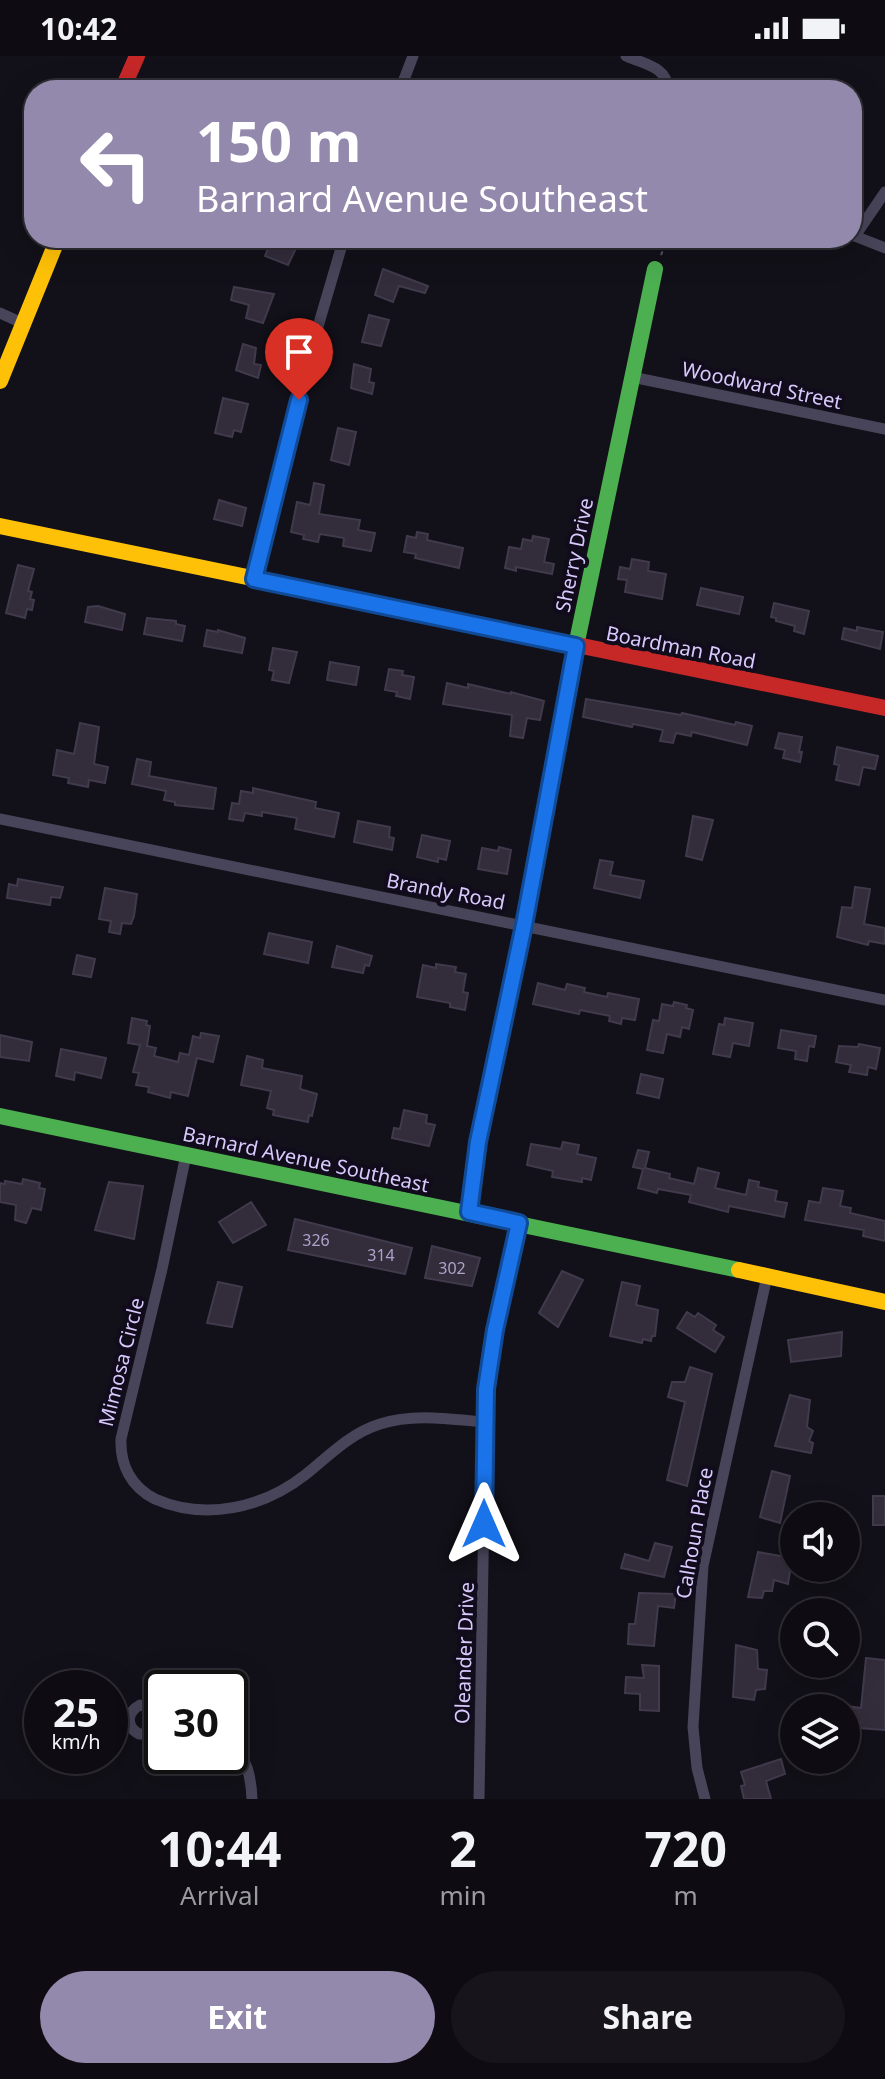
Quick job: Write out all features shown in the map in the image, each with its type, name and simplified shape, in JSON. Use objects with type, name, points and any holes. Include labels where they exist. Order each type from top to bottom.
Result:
[{"type":"street","points":[[126,80],[137,56]]},
{"type":"street","points":[[404,80],[413,56]]},
{"type":"street","points":[[626,56],[661,72],[666,80]]},
{"type":"street","points":[[862,224],[885,192]]},
{"type":"street","points":[[862,238],[885,248]]},
{"type":"street","points":[[0,381],[54,248]]},
{"type":"street","points":[[254,579],[312,347],[341,248]]},
{"type":"street","name":"Sherry Drive","points":[[469,1212],[478,1142],[524,925],[576,646],[655,269]]},
{"type":"street","points":[[0,313],[22,323]]},
{"type":"street","name":"Woodward Street","points":[[632,377],[885,429]]},
{"type":"street","name":"Boardman Road","points":[[0,526],[885,708]]},
{"type":"street","name":"Brandy Road","points":[[0,819],[885,1000]]},
{"type":"street","name":"Barnard Avenue Southeast","points":[[0,1116],[469,1212],[885,1302]]},
{"type":"street","name":"Mimosa Circle","points":[[186,1155],[121,1439],[125,1469],[146,1494],[189,1509],[235,1508],[276,1494],[306,1474],[342,1442],[383,1423],[419,1418],[484,1422]]},
{"type":"street","name":"Oleander Drive","points":[[479,1799],[485,1550],[484,1422],[489,1359],[519,1223]]},
{"type":"street","name":"Calhoun Place","points":[[705,1799],[697,1768],[693,1727],[703,1566],[767,1276]]},
{"type":"street","points":[[144,1706],[133,1709],[129,1720],[130,1726],[139,1734],[144,1734]]},
{"type":"street","points":[[248,1769],[252,1799]]},
{"type":"path","points":[[655,269],[664,248]]},
{"type":"building","points":[[268,248],[296,248],[288,265],[265,256]]},
{"type":"building","points":[[383,269],[428,286],[425,293],[399,286],[393,302],[375,295]]},
{"type":"building","points":[[234,287],[274,294],[263,323],[246,318],[249,305],[231,300]]},
{"type":"building","points":[[369,315],[389,320],[381,346],[362,342]]},
{"type":"building","points":[[243,344],[256,348],[254,364],[261,365],[258,378],[236,370]]},
{"type":"building","points":[[354,364],[371,369],[369,382],[374,383],[372,394],[351,388]]},
{"type":"building","points":[[223,398],[248,404],[241,432],[234,430],[232,437],[215,433]]},
{"type":"building","points":[[338,428],[356,432],[349,465],[331,460]]},
{"type":"building","points":[[314,483],[324,485],[319,514],[360,520],[358,530],[375,533],[371,551],[343,546],[344,538],[320,534],[318,542],[291,532],[297,502],[310,505]]},
{"type":"building","points":[[219,500],[246,508],[242,526],[214,519]]},
{"type":"building","points":[[417,532],[428,534],[427,540],[463,548],[459,568],[415,558],[416,554],[404,552],[407,536],[416,538]]},
{"type":"building","points":[[533,536],[549,539],[544,562],[554,564],[552,574],[505,568],[509,547],[521,549],[523,539],[532,541]]},
{"type":"building","points":[[632,559],[649,562],[648,571],[666,574],[662,599],[625,592],[627,580],[618,579],[620,567],[630,569]]},
{"type":"building","points":[[18,565],[34,569],[28,591],[32,592],[30,599],[34,600],[32,610],[27,609],[25,618],[6,613]]},
{"type":"building","points":[[701,588],[743,597],[739,614],[697,605]]},
{"type":"building","points":[[774,603],[809,611],[804,634],[794,631],[795,626],[771,617]]},
{"type":"building","points":[[98,606],[125,614],[122,630],[85,622],[88,607]]},
{"type":"building","points":[[147,618],[176,621],[176,624],[185,626],[182,641],[144,634]]},
{"type":"building","points":[[857,627],[883,632],[880,649],[842,639],[844,628],[857,631]]},
{"type":"building","points":[[207,630],[245,638],[242,653],[204,646]]},
{"type":"building","points":[[273,648],[297,652],[289,683],[272,680],[274,671],[269,670]]},
{"type":"building","points":[[330,662],[359,667],[356,685],[327,680]]},
{"type":"building","points":[[389,669],[414,677],[410,699],[385,690]]},
{"type":"building","points":[[447,683],[468,688],[468,684],[544,701],[540,720],[527,718],[523,738],[510,736],[512,715],[443,704]]},
{"type":"building","points":[[586,699],[752,726],[747,745],[692,732],[691,736],[676,733],[673,743],[660,741],[663,730],[583,717]]},
{"type":"building","points":[[80,723],[99,727],[94,764],[108,767],[105,783],[89,780],[88,787],[68,783],[69,778],[53,775],[57,750],[74,754]]},
{"type":"building","points":[[779,733],[802,737],[800,762],[783,758],[785,750],[775,748]]},
{"type":"building","points":[[837,747],[878,756],[875,769],[863,767],[859,785],[836,780],[839,765],[834,764]]},
{"type":"building","points":[[137,759],[151,762],[149,776],[216,788],[213,809],[175,805],[175,802],[164,800],[166,791],[132,784]]},
{"type":"building","points":[[253,788],[316,802],[315,808],[339,813],[334,837],[295,829],[297,818],[262,812],[262,816],[245,813],[243,821],[229,819],[232,803],[239,804],[241,791],[253,793]]},
{"type":"building","points":[[693,816],[713,820],[702,860],[686,856]]},
{"type":"building","points":[[358,821],[390,827],[389,837],[394,838],[392,850],[354,842]]},
{"type":"building","points":[[422,835],[450,841],[446,860],[438,858],[438,862],[417,857]]},
{"type":"building","points":[[499,847],[511,850],[507,874],[478,869],[482,848],[498,851]]},
{"type":"building","points":[[600,860],[613,862],[610,875],[644,881],[640,898],[594,888]]},
{"type":"building","points":[[18,879],[63,887],[60,898],[51,897],[50,905],[7,898],[9,884],[17,886]]},
{"type":"building","points":[[855,887],[870,889],[864,924],[885,928],[885,944],[869,941],[868,945],[837,937],[842,907],[852,908]]},
{"type":"building","points":[[105,888],[137,894],[131,924],[122,923],[120,934],[109,932],[111,921],[99,919]]},
{"type":"building","points":[[269,933],[312,942],[308,963],[264,954]]},
{"type":"building","points":[[337,946],[372,956],[369,966],[365,965],[363,973],[332,967]]},
{"type":"building","points":[[77,955],[95,959],[91,977],[73,974]]},
{"type":"building","points":[[436,964],[456,967],[455,972],[466,974],[463,992],[468,993],[465,1010],[450,1007],[450,1003],[417,997],[423,965],[436,968]]},
{"type":"building","points":[[538,983],[565,990],[567,984],[607,997],[608,993],[639,999],[635,1020],[622,1018],[621,1024],[609,1021],[610,1016],[580,1010],[579,1014],[533,1004]]},
{"type":"building","points":[[674,1002],[693,1010],[689,1029],[682,1027],[680,1037],[667,1034],[663,1053],[647,1050],[653,1020],[659,1021],[662,1004],[673,1006]]},
{"type":"building","points":[[132,1018],[147,1021],[146,1025],[150,1026],[147,1046],[156,1048],[154,1056],[178,1062],[180,1053],[189,1055],[193,1036],[200,1038],[201,1033],[219,1036],[213,1062],[197,1058],[188,1096],[171,1092],[170,1098],[148,1092],[149,1087],[136,1085],[139,1073],[133,1072],[140,1045],[128,1043]]},
{"type":"building","points":[[725,1018],[753,1023],[749,1046],[733,1043],[730,1057],[713,1054],[719,1024],[724,1025]]},
{"type":"building","points":[[781,1030],[816,1036],[814,1047],[809,1046],[807,1061],[795,1059],[796,1051],[778,1048]]},
{"type":"building","points":[[0,1035],[32,1042],[29,1061],[0,1057]]},
{"type":"building","points":[[859,1044],[880,1048],[876,1069],[868,1067],[867,1075],[849,1072],[851,1065],[836,1062],[839,1046],[858,1047]]},
{"type":"building","points":[[61,1049],[106,1058],[101,1078],[75,1072],[74,1080],[56,1076]]},
{"type":"building","points":[[247,1056],[263,1060],[262,1068],[302,1076],[300,1089],[317,1094],[308,1122],[273,1115],[274,1110],[267,1108],[271,1091],[241,1085]]},
{"type":"building","points":[[641,1074],[663,1079],[659,1098],[637,1093]]},
{"type":"building","points":[[404,1110],[427,1115],[426,1123],[435,1125],[429,1146],[392,1138],[394,1128],[400,1129]]},
{"type":"building","points":[[563,1142],[579,1145],[577,1154],[596,1158],[591,1180],[582,1178],[582,1182],[552,1177],[553,1171],[527,1165],[531,1144],[561,1149]]},
{"type":"building","points":[[638,1150],[649,1152],[645,1168],[670,1174],[669,1178],[694,1184],[698,1168],[719,1173],[715,1188],[746,1195],[749,1180],[759,1182],[758,1187],[777,1191],[775,1201],[787,1203],[784,1217],[729,1206],[728,1212],[689,1202],[691,1195],[658,1189],[657,1193],[638,1188],[643,1169],[633,1167]]},
{"type":"building","points":[[23,1179],[40,1183],[39,1188],[45,1189],[41,1210],[32,1208],[26,1223],[15,1220],[16,1205],[0,1202],[0,1183],[22,1184]]},
{"type":"building","points":[[109,1182],[143,1186],[134,1239],[95,1230]]},
{"type":"building","points":[[823,1188],[843,1191],[840,1206],[851,1208],[850,1213],[885,1221],[885,1241],[863,1236],[864,1230],[805,1220],[809,1201],[820,1203]]},
{"type":"building","points":[[251,1202],[266,1225],[233,1243],[219,1222]]},
{"type":"building","points":[[295,1219],[412,1248],[405,1274],[288,1250]]},
{"type":"building","points":[[432,1246],[480,1258],[472,1286],[425,1278]]},
{"type":"building","points":[[562,1271],[583,1280],[558,1327],[539,1313]]},
{"type":"building","points":[[218,1282],[242,1287],[232,1327],[207,1323]]},
{"type":"building","points":[[622,1282],[640,1286],[636,1305],[658,1310],[655,1336],[651,1341],[643,1339],[642,1343],[610,1336]]},
{"type":"building","points":[[687,1312],[695,1317],[698,1313],[716,1325],[713,1330],[724,1337],[715,1352],[677,1328]]},
{"type":"building","points":[[842,1332],[841,1356],[791,1362],[788,1340]]},
{"type":"building","points":[[690,1367],[712,1374],[687,1486],[667,1480],[685,1402],[668,1397],[672,1382],[685,1382]]},
{"type":"building","points":[[790,1395],[810,1400],[807,1427],[813,1431],[809,1441],[813,1443],[811,1453],[775,1446]]},
{"type":"building","points":[[772,1471],[790,1476],[784,1502],[780,1502],[780,1523],[760,1517]]},
{"type":"building","points":[[873,1496],[885,1496],[885,1525],[873,1525]]},
{"type":"building","points":[[655,1543],[672,1547],[664,1577],[621,1568],[625,1554],[649,1561]]},
{"type":"building","points":[[758,1552],[780,1556],[780,1582],[774,1580],[772,1591],[764,1591],[762,1598],[748,1597]]},
{"type":"building","points":[[639,1593],[676,1594],[674,1608],[658,1606],[654,1646],[628,1644],[629,1624],[635,1624]]},
{"type":"building","points":[[736,1645],[757,1650],[758,1669],[767,1670],[765,1689],[756,1690],[754,1700],[733,1697]]},
{"type":"building","points":[[866,1658],[885,1660],[885,1730],[860,1728]]},
{"type":"building","points":[[642,1665],[659,1666],[659,1711],[640,1710],[640,1694],[625,1693],[626,1677],[644,1678]]},
{"type":"building","points":[[780,1759],[780,1774],[785,1774],[766,1781],[771,1799],[744,1799],[741,1786],[745,1785],[741,1772]]},
{"type":"traffic: fast","points":[[530,894],[576,646],[655,269]]},
{"type":"traffic: fast","points":[[0,1116],[739,1270]]},
{"type":"traffic: slow","points":[[0,381],[54,248]]},
{"type":"traffic: slow","points":[[0,526],[538,637]]},
{"type":"traffic: slow","points":[[469,1212],[478,1142],[530,894]]},
{"type":"traffic: slow","points":[[739,1270],[885,1302]]},
{"type":"traffic: jam","points":[[126,80],[137,56]]},
{"type":"traffic: jam","points":[[538,637],[885,708]]},
{"type":"route","points":[[299,400],[254,579],[576,646],[524,925],[478,1142],[469,1212],[519,1223],[489,1359],[483,1447],[484,1524]]}]
